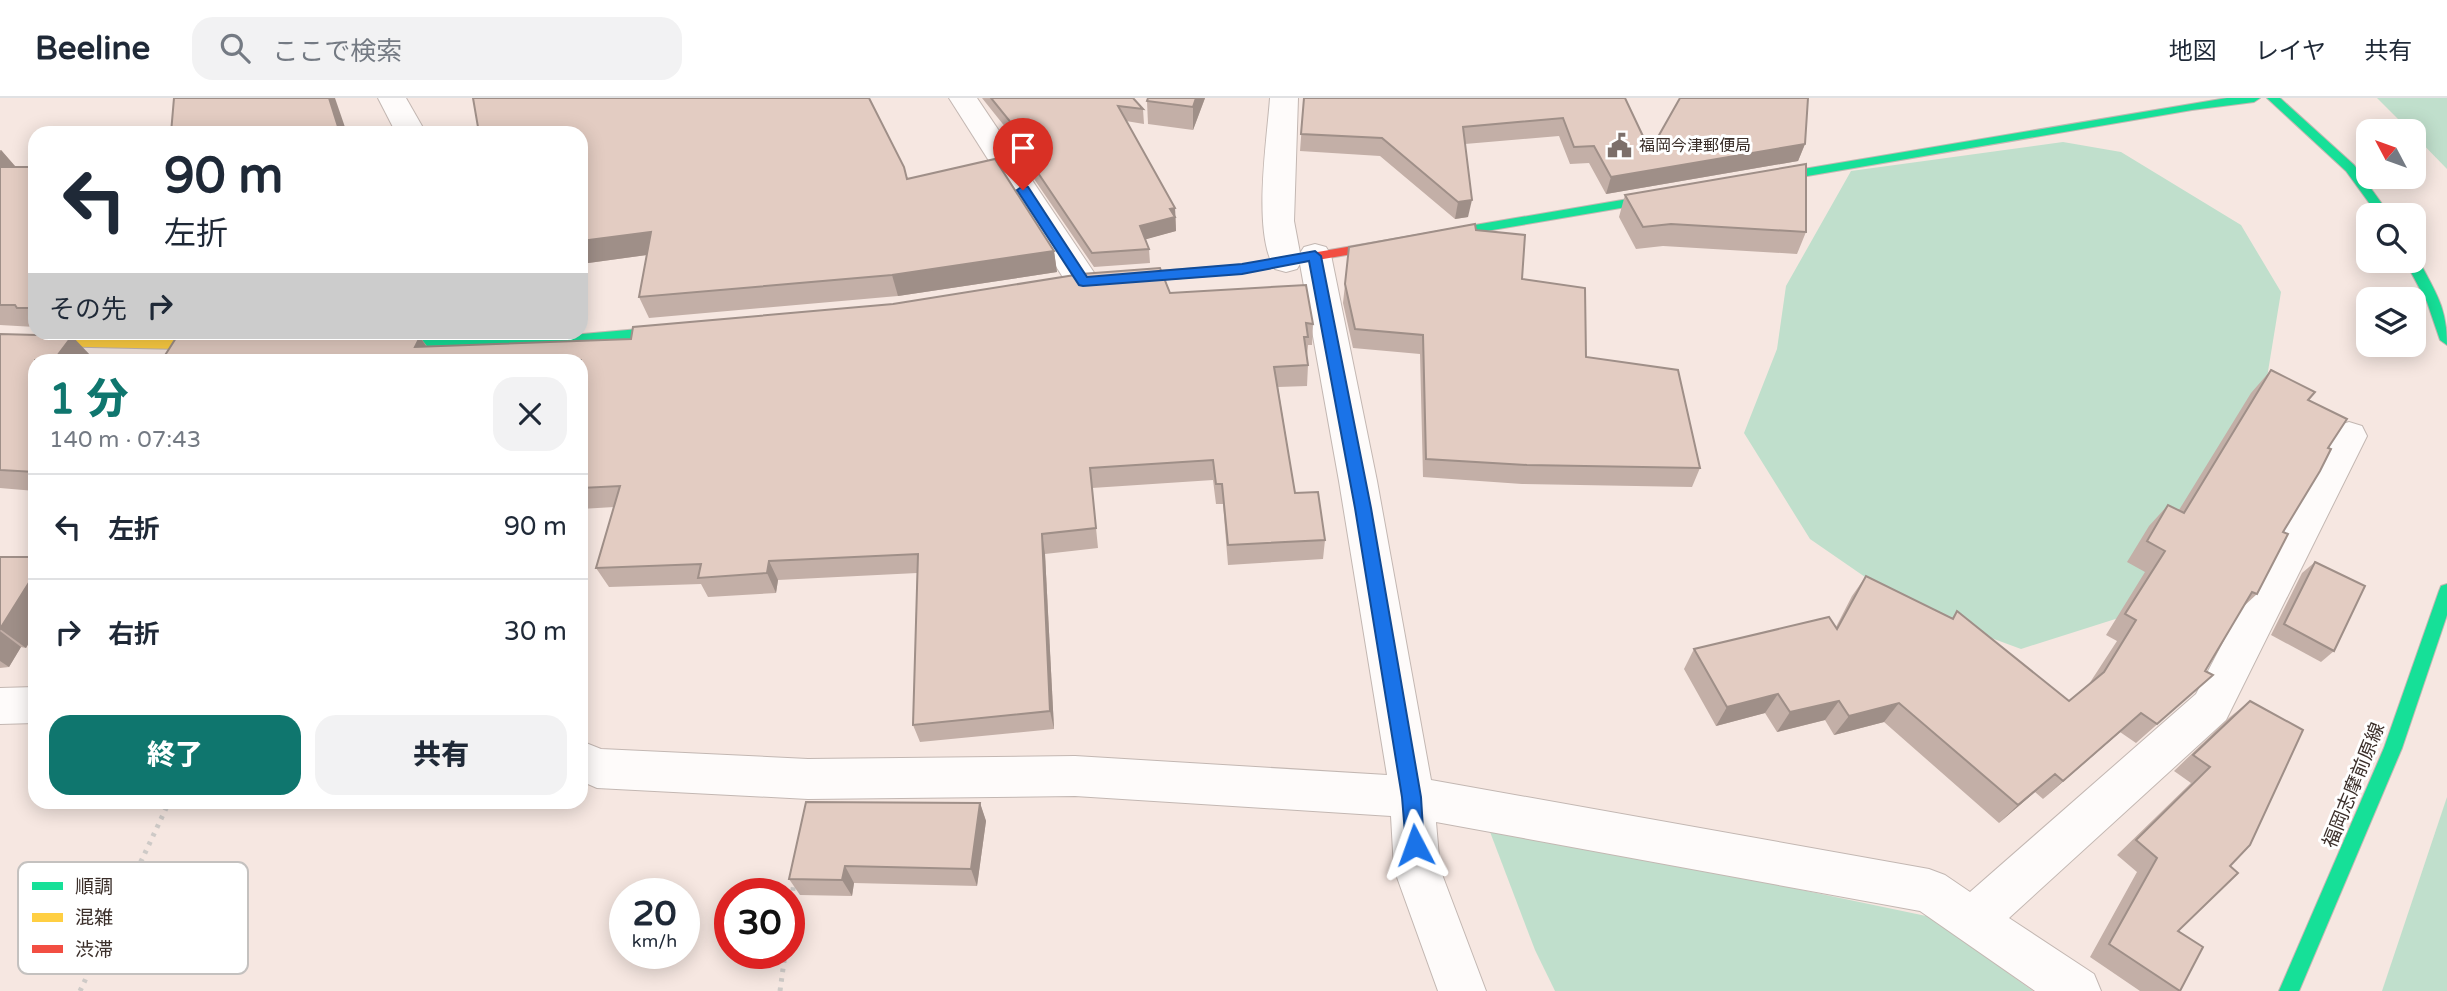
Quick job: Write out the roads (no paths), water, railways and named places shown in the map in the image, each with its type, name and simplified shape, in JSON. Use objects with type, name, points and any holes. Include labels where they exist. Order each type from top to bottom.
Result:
[{"type":"street","points":[[392,98],[407,126]]},
{"type":"street","points":[[963,98],[1077,283],[1242,269],[1685,193]]},
{"type":"street","points":[[1284,98],[1278,220],[1301,258],[1358,481],[1412,797],[1417,869],[1461,991]]},
{"type":"street","points":[[1740,183],[2192,106],[2254,98]]},
{"type":"street","points":[[2273,98],[2350,168],[2375,203]]},
{"type":"street","points":[[2418,273],[2434,302],[2447,340]]},
{"type":"street","points":[[588,338],[695,329]]},
{"type":"street","points":[[0,340],[249,346]]},
{"type":"street","points":[[374,340],[570,340]]},
{"type":"street","points":[[1972,920],[2211,707],[2349,436]]},
{"type":"street","name":"福岡志摩前原線","points":[[2289,991],[2393,748],[2447,591]]},
{"type":"street","points":[[0,706],[28,705]]},
{"type":"street","points":[[588,764],[597,768],[808,779],[1075,776],[1412,797],[1929,891],[2077,991]]},
{"type":"place","name":"福岡今津郵便局","points":[[1619,145]]}]
